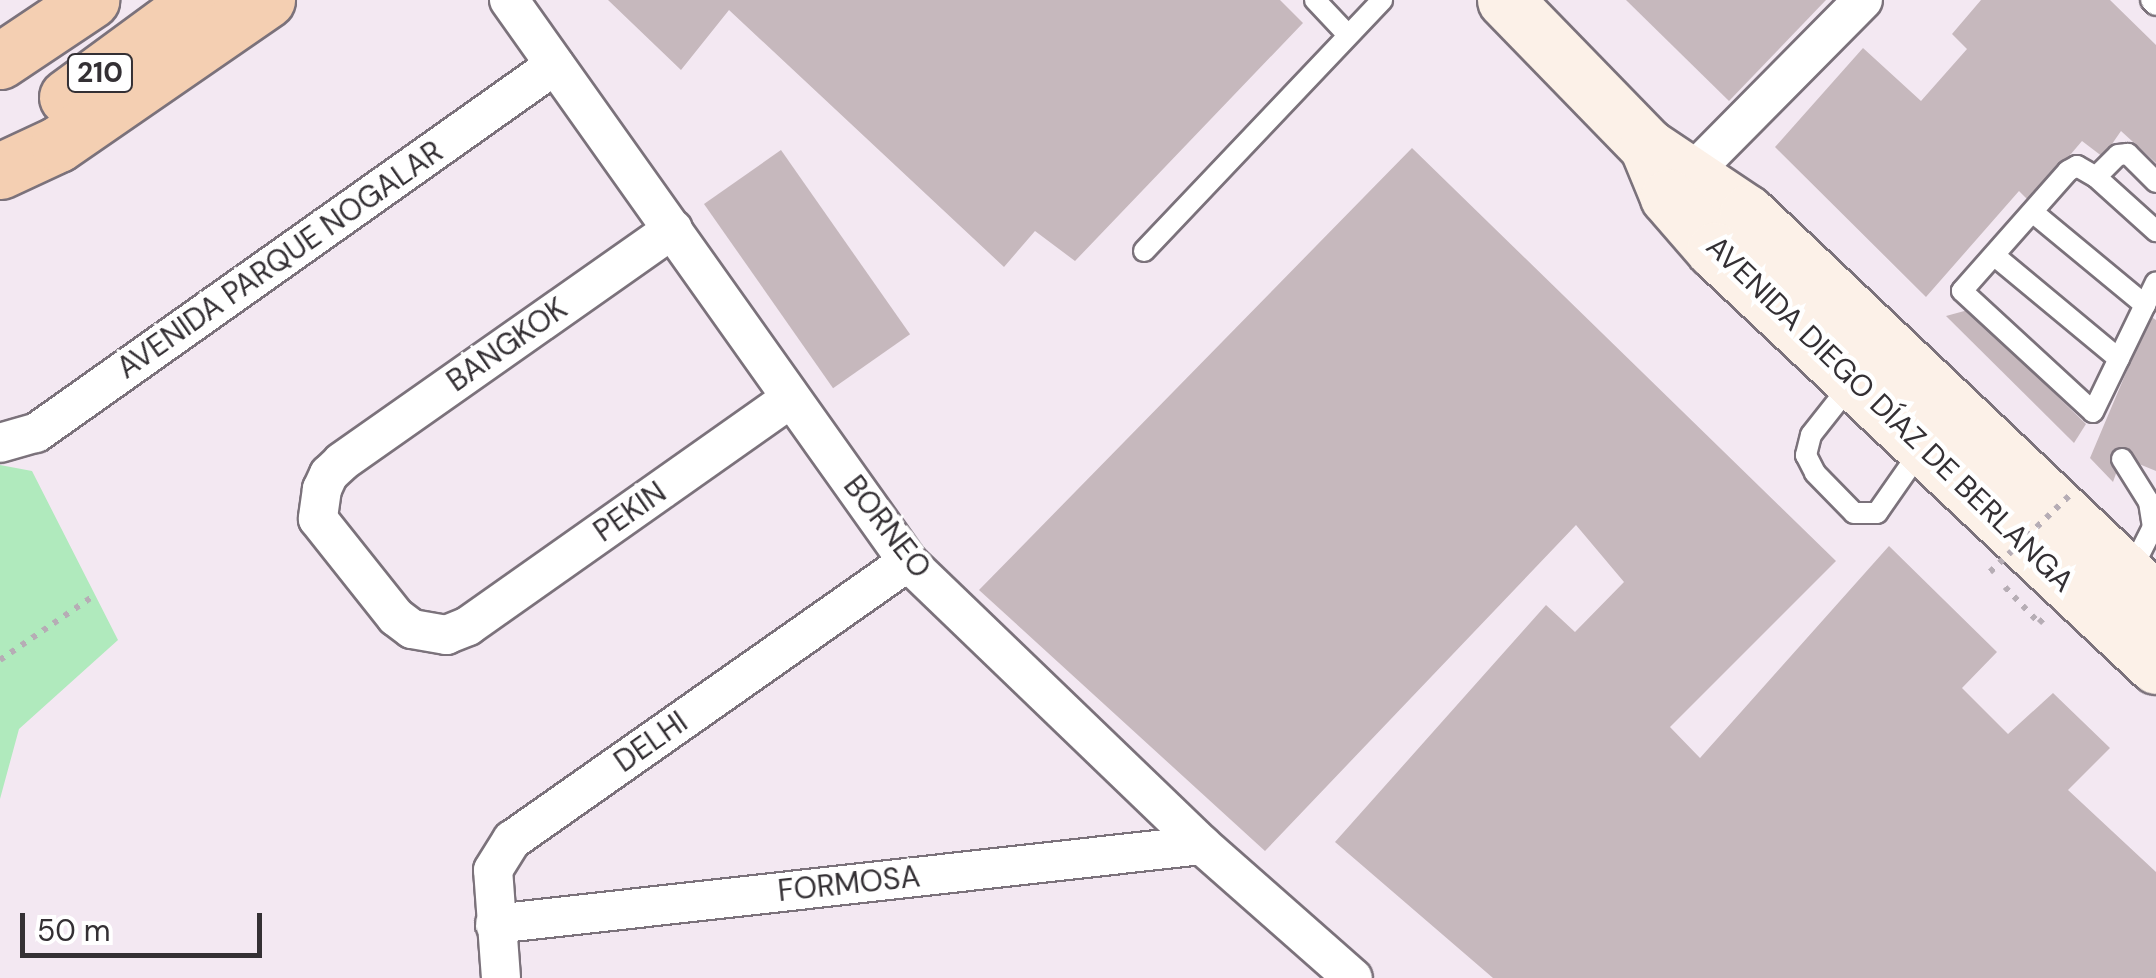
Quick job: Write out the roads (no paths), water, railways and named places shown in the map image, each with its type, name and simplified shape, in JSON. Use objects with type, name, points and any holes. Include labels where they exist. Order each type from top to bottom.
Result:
[{"type":"highway","points":[[0,34],[38,0]]},
{"type":"highway","name":"210","points":[[0,61],[91,0]]},
{"type":"highway","name":"210","points":[[0,146],[199,0]]},
{"type":"highway","points":[[0,171],[58,144],[267,0]]},
{"type":"main road","name":"AVENIDA DIEGO DÍAZ DE BERLANGA","points":[[1505,0],[1669,172],[1714,250],[2156,666]]},
{"type":"main road","name":"AVENIDA DIEGO DÍAZ DE BERLANGA","points":[[1669,172],[1748,212],[2009,462],[2147,586]]},
{"type":"main road","points":[[1748,212],[1771,259],[1858,353],[1860,364],[1852,383]]},
{"type":"main road","points":[[2009,462],[1947,438],[1941,466],[2012,502],[2107,587],[2131,594],[2147,586]]},
{"type":"street","name":"BORNEO","points":[[508,0],[908,562],[1202,844],[1353,978]]},
{"type":"street","points":[[1669,172],[1864,0]]},
{"type":"street","name":"AVENIDA PARQUE NOGALAR","points":[[0,443],[21,440],[59,417],[555,65]]},
{"type":"street","name":"BANGKOK","points":[[468,626],[446,635],[430,634],[396,618],[318,519],[322,489],[342,462],[673,229]]},
{"type":"street","name":"PEKIN","points":[[468,626],[790,398]]},
{"type":"street","name":"DELHI","points":[[501,978],[493,870],[512,840],[908,562]]},
{"type":"street","name":"FORMOSA","points":[[496,924],[1202,844]]},
{"type":"lane","points":[[1315,0],[1348,35]]},
{"type":"lane","points":[[1144,252],[1382,0]]},
{"type":"lane","points":[[2096,177],[2122,153],[2156,182]]},
{"type":"lane","points":[[2156,231],[2086,168],[2068,171],[2035,214],[1962,290],[2099,419],[2118,359],[2156,282]]},
{"type":"lane","points":[[2035,214],[2145,305]]},
{"type":"lane","points":[[1995,256],[2118,359]]},
{"type":"lane","points":[[1852,383],[1811,434],[1806,455],[1815,473],[1854,513],[1877,514],[1941,466]]},
{"type":"lane","points":[[2122,458],[2149,502],[2153,527],[2147,586]]}]
